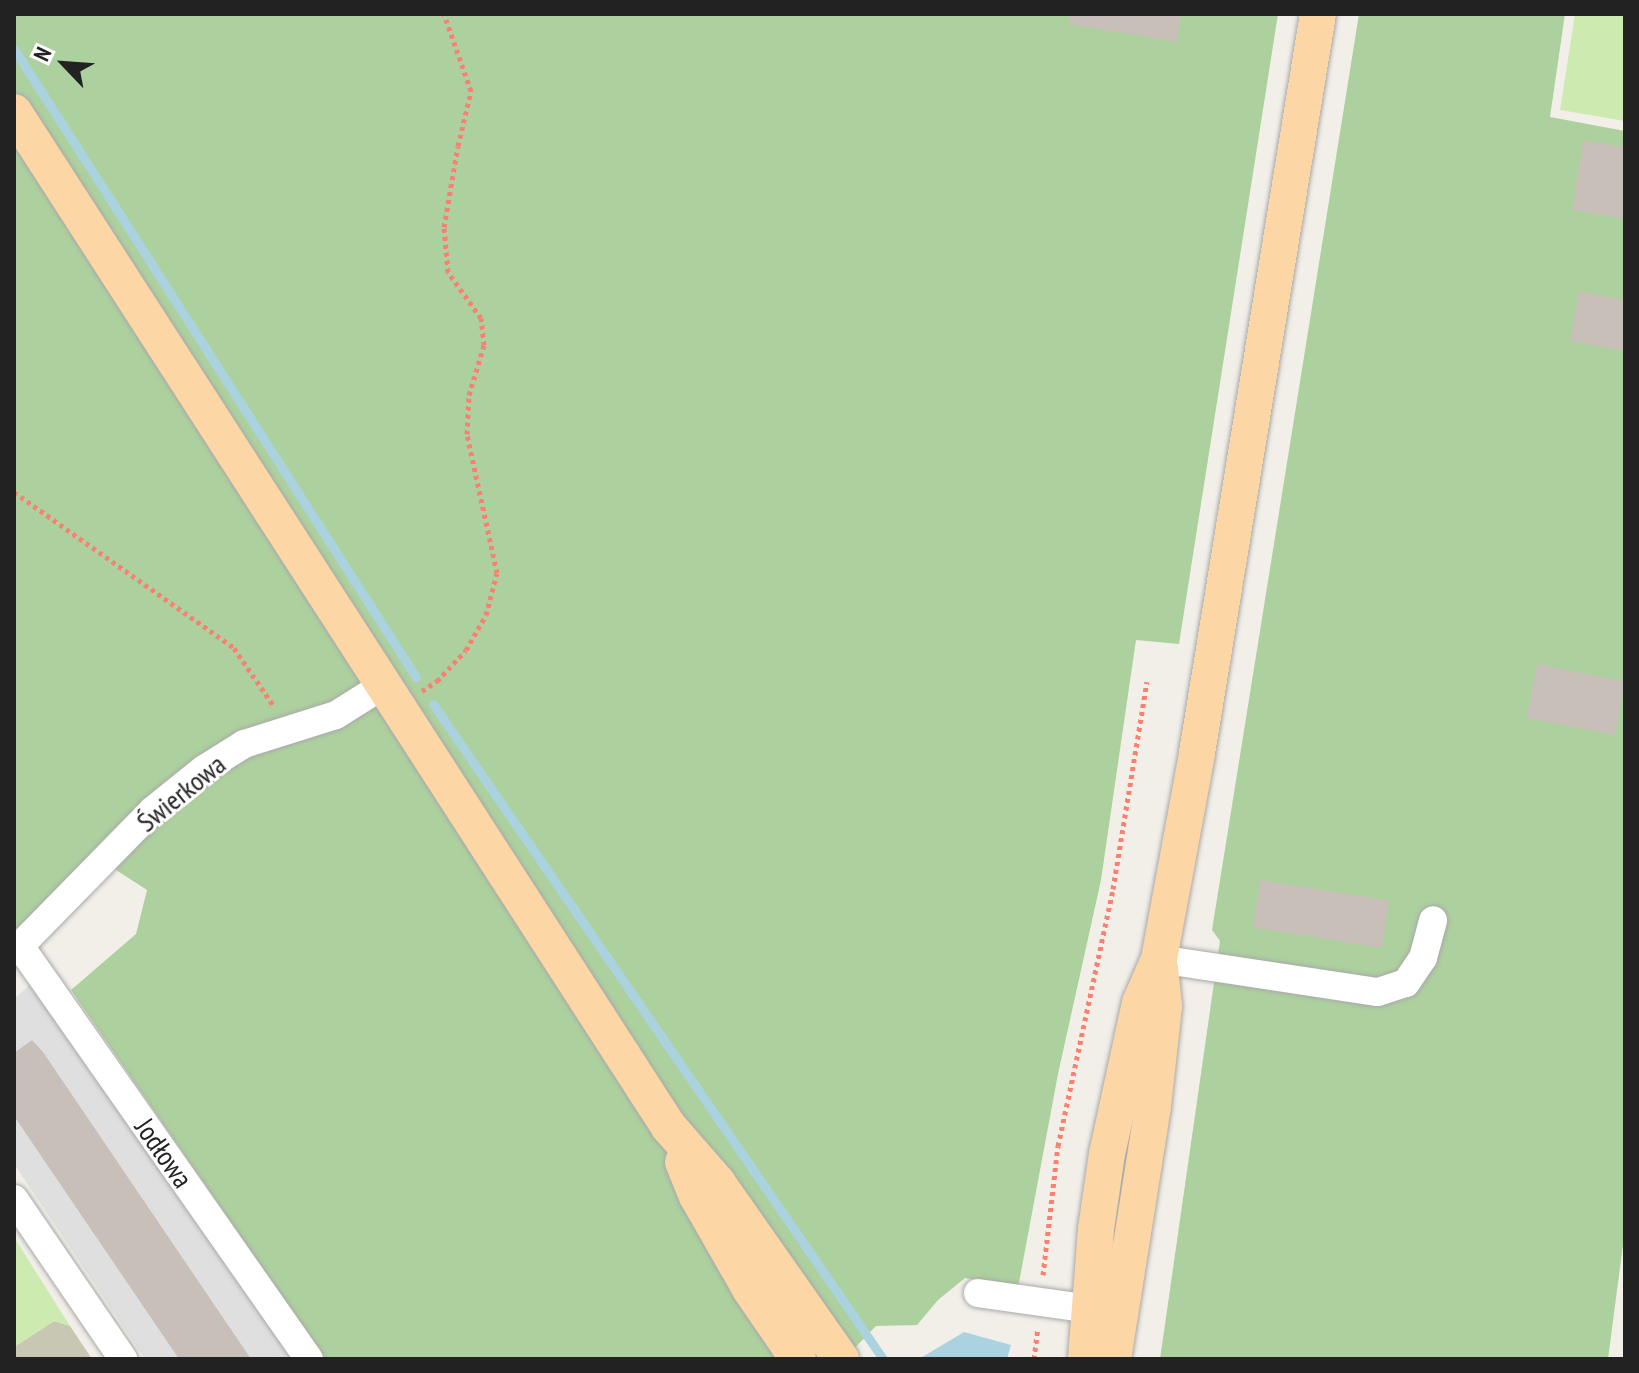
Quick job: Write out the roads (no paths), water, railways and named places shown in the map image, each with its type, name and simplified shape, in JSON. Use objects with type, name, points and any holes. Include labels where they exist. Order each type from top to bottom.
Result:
[{"type":"main road","points":[[1086,1359],[1107,1154],[1140,1003],[1159,959],[1197,753],[1318,14]]},
{"type":"main road","points":[[14,112],[669,1127],[717,1182],[841,1359]]},
{"type":"main road","points":[[1113,1359],[1156,1078],[1164,1006],[1159,959]]},
{"type":"main road","points":[[669,1127],[697,1196],[750,1289],[798,1359]]},
{"type":"street","name":"Świerkowa","points":[[17,949],[152,811],[204,769],[244,744],[336,715],[382,686]]},
{"type":"street","points":[[1159,959],[1378,992],[1406,983],[1423,958],[1433,920]]},
{"type":"street","name":"Jodłowa","points":[[17,949],[309,1359]]},
{"type":"street","points":[[14,1199],[123,1359]]},
{"type":"street","points":[[978,1293],[1090,1309]]},
{"type":"water","points":[[964,1332],[1011,1345],[1007,1359],[919,1359]]},
{"type":"waterway","points":[[14,49],[416,677]]},
{"type":"waterway","points":[[433,704],[883,1359]]}]
